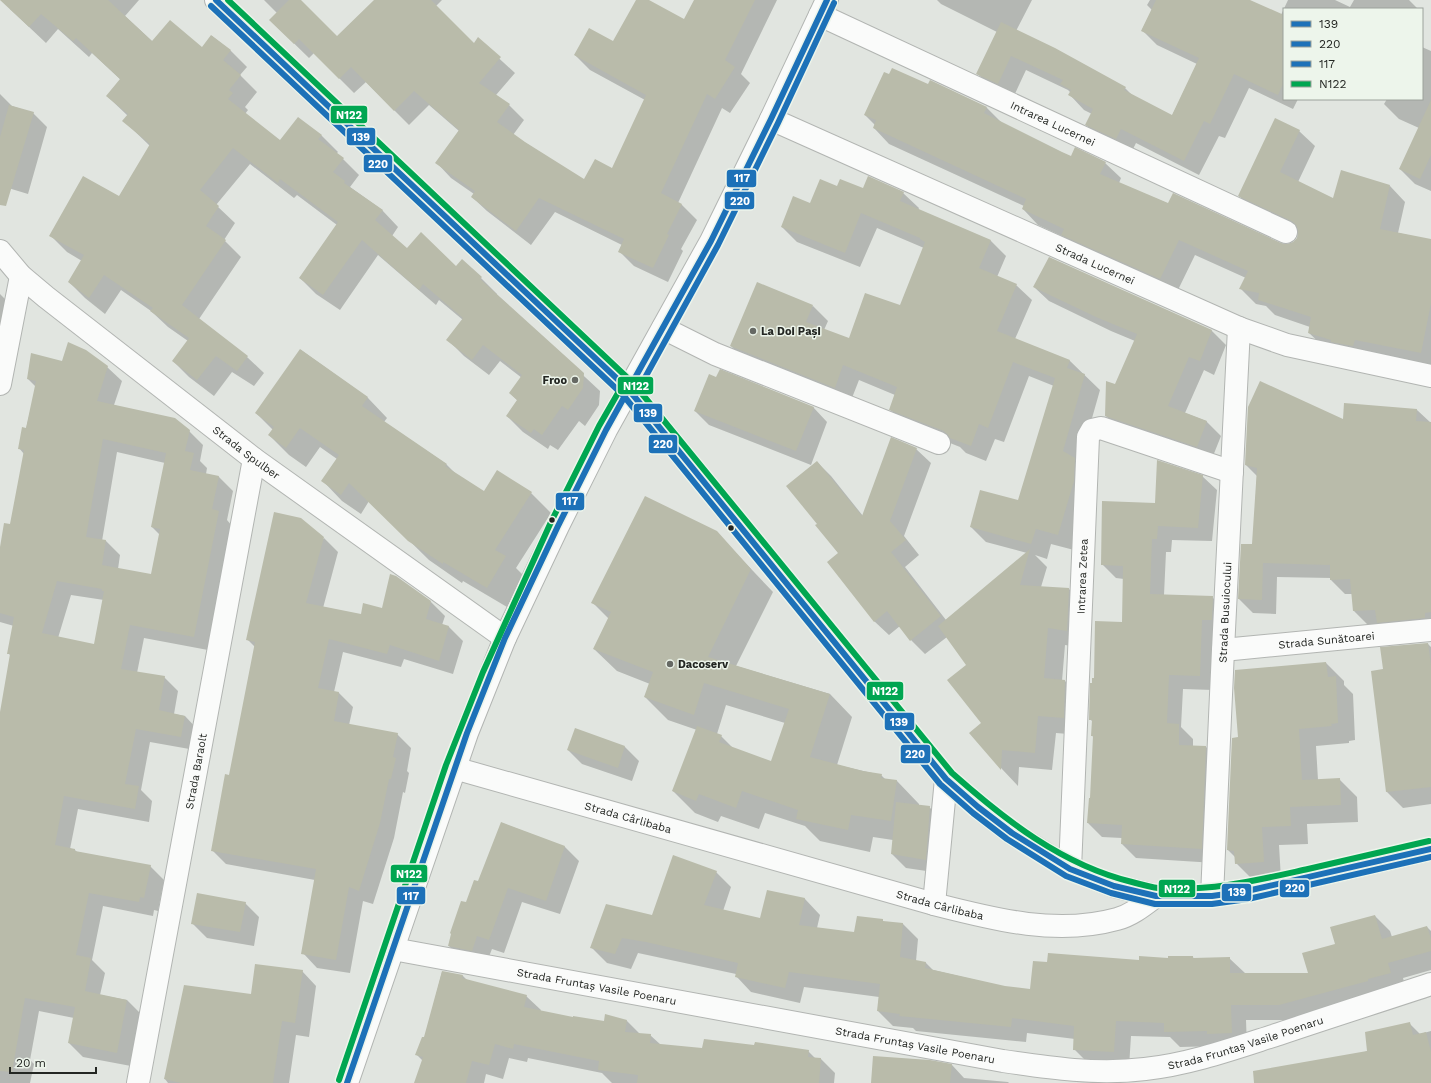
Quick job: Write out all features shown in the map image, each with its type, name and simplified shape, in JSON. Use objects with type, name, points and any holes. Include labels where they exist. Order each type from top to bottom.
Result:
[{"type":"street","points":[[216,0],[629,390],[946,779],[1012,834],[1070,869],[1114,886],[1156,896],[1212,896],[1247,891],[1431,849]]},
{"type":"street","points":[[347,1083],[454,768],[505,638],[558,526],[606,430],[711,241],[771,119],[823,8]]},
{"type":"street","name":"Intrarea Lucernei","points":[[823,8],[1286,232]]},
{"type":"street","name":"Strada Lucernei","points":[[771,119],[1240,328],[1287,345],[1431,376]]},
{"type":"street","name":"Strada Spulber","points":[[0,251],[20,276],[254,459],[505,638]]},
{"type":"street","points":[[0,384],[20,276]]},
{"type":"street","points":[[663,328],[715,354],[939,442]]},
{"type":"street","name":"Strada Busuiocului","points":[[1212,896],[1240,328]]},
{"type":"street","name":"Intrarea Zetea","points":[[1070,869],[1088,437],[1092,430],[1101,428],[1232,472]]},
{"type":"street","name":"Strada Baraolt","points":[[138,1083],[254,459]]},
{"type":"street","name":"Strada Sunătoarei","points":[[1223,650],[1431,630]]},
{"type":"street","name":"Strada Cârlibaba","points":[[454,768],[934,904],[1001,920],[1058,926],[1085,926],[1118,919],[1140,909],[1156,896]]},
{"type":"street","points":[[934,904],[946,779]]},
{"type":"street","name":"Strada Fruntaș Vasile Poenaru","points":[[393,949],[1003,1061],[1054,1069],[1098,1072],[1144,1069],[1185,1062],[1225,1051],[1431,984]]},
{"type":"building","points":[[0,0],[108,0],[152,41],[170,20],[202,47],[211,35],[231,50],[223,60],[241,75],[229,90],[233,93],[228,99],[280,140],[298,117],[322,135],[318,139],[344,158],[333,172],[345,181],[344,183],[383,210],[375,220],[407,248],[421,232],[456,266],[462,259],[482,277],[480,279],[584,373],[583,388],[568,410],[562,406],[542,435],[534,429],[531,433],[506,416],[517,400],[509,393],[522,375],[483,345],[472,360],[446,340],[463,318],[423,284],[419,290],[362,240],[323,295],[299,278],[338,222],[280,179],[278,183],[233,148],[200,190],[219,206],[206,226],[226,240],[182,305],[248,356],[237,371],[216,356],[197,380],[172,361],[189,338],[150,311],[153,308],[104,275],[89,298],[68,282],[84,255],[49,236],[83,176],[119,196],[150,144],[122,121],[128,114],[106,96],[120,79],[76,38],[73,41],[41,14],[29,27]]},
{"type":"building","points":[[289,0],[301,0],[337,36],[374,0],[431,0],[474,43],[478,37],[501,57],[479,83],[510,104],[497,122],[525,142],[584,179],[595,159],[612,168],[646,95],[574,55],[589,28],[613,41],[636,0],[649,0],[684,19],[694,0],[755,0],[725,60],[735,67],[715,99],[707,94],[661,193],[682,204],[667,234],[669,235],[653,268],[618,252],[624,239],[539,198],[516,231],[471,197],[475,191],[435,163],[459,130],[414,91],[394,111],[351,67],[339,79],[299,39],[294,44],[269,20]]},
{"type":"building","points":[[1156,0],[1250,0],[1283,15],[1283,84],[1278,95],[1234,74],[1210,124],[1204,121],[1184,161],[1121,129],[1116,139],[1085,125],[1093,109],[1068,95],[1071,90],[1060,84],[1063,80],[1011,56],[998,84],[976,74],[1001,22],[1055,48],[1126,87],[1124,90],[1172,115],[1199,58],[1141,31]]},
{"type":"building","points":[[892,68],[928,84],[930,80],[987,107],[984,113],[1071,156],[1075,147],[1106,162],[1100,174],[1168,203],[1173,193],[1281,243],[1287,244],[1293,242],[1297,238],[1298,231],[1296,225],[1291,221],[1238,196],[1275,118],[1300,130],[1280,172],[1333,198],[1341,170],[1390,185],[1380,229],[1431,239],[1431,303],[1421,353],[1355,340],[1353,346],[1331,342],[1331,340],[1308,333],[1311,317],[1258,300],[1259,293],[1239,289],[1248,271],[1179,240],[1160,279],[1061,235],[1064,229],[1022,209],[1026,199],[873,128],[876,120],[864,115],[884,72],[889,74]]},
{"type":"building","points":[[1431,100],[1431,155],[1420,179],[1399,169]]},
{"type":"building","points":[[9,105],[34,112],[6,206],[0,205],[0,137]]},
{"type":"building","points":[[868,176],[904,192],[900,201],[991,240],[979,268],[1017,284],[997,331],[1070,360],[1067,368],[1085,374],[1063,451],[1075,458],[1074,481],[1058,535],[1036,529],[1031,544],[970,527],[980,490],[1018,500],[1055,378],[1013,362],[988,428],[979,424],[971,446],[950,438],[944,431],[889,410],[897,387],[843,365],[835,388],[730,346],[757,282],[813,305],[806,322],[849,338],[865,293],[900,305],[925,242],[920,238],[861,213],[845,253],[781,227],[793,196],[810,203],[820,179],[837,186],[840,179],[863,188]]},
{"type":"building","points":[[1049,257],[1212,330],[1200,361],[1189,357],[1168,406],[1207,421],[1197,447],[1105,416],[1106,381],[1115,384],[1137,334],[1096,317],[1033,287]]},
{"type":"building","points":[[68,342],[86,350],[108,366],[97,401],[175,418],[190,430],[185,451],[194,453],[190,470],[219,476],[212,509],[219,511],[194,637],[130,625],[121,669],[165,676],[159,710],[185,716],[181,737],[136,729],[125,784],[139,786],[135,809],[64,796],[55,845],[75,849],[75,851],[151,865],[144,898],[140,897],[139,902],[89,893],[76,955],[91,958],[85,991],[127,1000],[117,1053],[68,1043],[75,1007],[25,998],[12,1072],[0,1071],[0,712],[10,654],[7,654],[14,617],[0,613],[0,547],[4,523],[10,524],[24,450],[18,449],[22,427],[26,428],[36,381],[27,379],[31,353],[62,361]],"holes":[[[103,439],[166,453],[151,527],[160,529],[151,574],[102,565],[106,540],[86,537]],[[57,581],[102,589],[102,591],[104,591],[94,644],[42,633]]]},
{"type":"building","points":[[300,349],[368,397],[362,406],[447,464],[445,466],[484,491],[497,470],[532,492],[495,550],[506,556],[487,588],[443,562],[443,564],[408,541],[349,483],[341,495],[321,481],[339,455],[300,428],[286,448],[268,435],[274,427],[255,413]]},
{"type":"building","points":[[720,369],[814,407],[796,451],[694,411],[709,374],[716,377]]},
{"type":"building","points":[[1260,381],[1343,419],[1344,403],[1417,409],[1416,421],[1431,422],[1431,612],[1425,613],[1425,618],[1377,623],[1375,610],[1353,611],[1350,579],[1330,580],[1330,565],[1263,563],[1262,600],[1238,599],[1241,544],[1252,544],[1257,468],[1245,465],[1248,407]]},
{"type":"building","points":[[891,437],[917,448],[890,521],[906,540],[891,552],[941,616],[910,641],[887,611],[874,622],[827,562],[838,553],[786,486],[817,461],[862,516]]},
{"type":"building","points":[[1157,460],[1203,475],[1198,528],[1158,526],[1157,539],[1152,539],[1150,594],[1213,596],[1212,620],[1202,620],[1200,676],[1169,675],[1167,723],[1179,724],[1179,745],[1206,746],[1202,849],[1121,844],[1122,825],[1087,823],[1090,798],[1093,736],[1091,736],[1092,720],[1089,720],[1090,683],[1092,683],[1092,678],[1094,678],[1095,621],[1122,622],[1123,566],[1101,565],[1102,501],[1155,503]]},
{"type":"building","points":[[645,496],[717,531],[751,569],[708,657],[830,694],[810,757],[863,771],[882,774],[881,778],[897,780],[891,821],[851,815],[848,830],[796,819],[798,810],[742,791],[736,808],[699,794],[696,801],[672,791],[697,726],[722,735],[719,742],[771,761],[789,709],[704,683],[694,715],[644,697],[653,672],[593,649],[611,612],[591,603]]},
{"type":"building","points":[[274,512],[301,518],[324,537],[306,603],[361,614],[363,603],[382,608],[390,574],[396,576],[431,601],[426,619],[449,626],[439,661],[390,645],[387,654],[329,639],[318,688],[339,692],[334,721],[398,733],[393,757],[396,758],[391,779],[389,779],[380,823],[359,891],[349,887],[336,960],[301,954],[316,869],[211,851],[225,774],[229,775],[255,642],[246,640]]},
{"type":"building","points":[[1030,549],[1020,585],[1069,588],[1067,631],[1048,628],[1044,678],[1065,680],[1064,718],[1038,716],[1035,753],[1002,750],[1001,770],[969,733],[981,723],[947,680],[966,665],[938,626]]},
{"type":"building","points":[[1428,643],[1431,665],[1431,787],[1386,792],[1371,671],[1383,669],[1380,647]]},
{"type":"building","points":[[1326,662],[1328,677],[1336,676],[1338,723],[1331,724],[1332,726],[1299,729],[1302,780],[1340,778],[1341,805],[1290,807],[1291,826],[1262,827],[1264,862],[1235,864],[1234,851],[1227,850],[1232,738],[1238,737],[1234,688],[1235,670]]},
{"type":"building","points":[[575,728],[625,746],[618,768],[567,750]]},
{"type":"building","points":[[896,802],[930,806],[926,860],[891,854]]},
{"type":"building","points":[[501,822],[565,846],[546,901],[508,888],[489,940],[477,936],[472,951],[448,946],[450,933],[461,901],[466,902],[474,880],[478,881]]},
{"type":"building","points":[[673,855],[717,871],[704,905],[760,918],[767,890],[805,898],[799,925],[854,932],[857,916],[903,923],[900,957],[926,962],[925,968],[1005,986],[1030,989],[1033,961],[1047,962],[1048,953],[1139,960],[1139,956],[1168,958],[1168,956],[1193,956],[1193,958],[1230,957],[1230,973],[1308,973],[1302,953],[1335,944],[1330,927],[1375,915],[1382,939],[1427,926],[1431,939],[1431,951],[1388,963],[1391,973],[1368,979],[1368,981],[1279,1005],[1231,1005],[1232,1033],[1207,1034],[1207,1031],[1164,1032],[1164,1023],[1116,1021],[1114,1052],[1073,1050],[1074,1026],[1012,1018],[1011,1027],[899,1016],[900,1014],[877,1011],[880,984],[789,972],[785,988],[735,977],[738,963],[646,942],[622,938],[615,954],[590,948],[606,904],[652,915]]},
{"type":"building","points":[[197,893],[246,902],[240,932],[191,924]]},
{"type":"building","points":[[255,964],[303,970],[295,1023],[282,1021],[273,1083],[181,1083],[164,1079],[184,985],[251,994]]},
{"type":"building","points":[[442,971],[463,975],[462,978],[527,995],[524,1007],[573,1017],[604,1021],[605,1014],[627,1020],[625,1032],[651,1034],[650,1043],[702,1048],[704,1039],[754,1045],[755,1042],[809,1050],[808,1057],[821,1058],[819,1083],[637,1083],[638,1075],[598,1070],[599,1061],[514,1044],[513,1049],[495,1044],[489,1065],[472,1061],[466,1083],[414,1083],[423,1057],[415,1055],[422,1037],[424,1037]]},
{"type":"building","points":[[1410,1022],[1413,1035],[1426,1032],[1431,1052],[1431,1083],[1254,1083],[1253,1071],[1367,1051],[1365,1032]]},
{"type":"building","points":[[873,1056],[930,1060],[952,1064],[950,1083],[871,1083]]},
{"type":"transit line","name":"139","points":[[216,0],[629,390],[946,779],[978,807],[1012,833],[1070,869],[1114,886],[1156,896],[1212,896],[1247,891],[1431,849]]},
{"type":"transit line","name":"N122","points":[[228,0],[634,384],[952,773],[1014,824],[1058,852],[1106,874],[1158,888],[1177,889],[1215,887],[1252,881],[1429,841]]},
{"type":"transit line","name":"117","points":[[347,1083],[467,733],[505,638],[558,526],[606,430],[711,241],[827,0]]},
{"type":"transit line","name":"220","points":[[636,394],[718,245],[778,123],[834,3]]},
{"type":"transit line","name":"220","points":[[211,6],[623,395],[940,784],[973,813],[1007,839],[1066,876],[1111,893],[1155,904],[1212,904],[1248,899],[1431,857]]},
{"type":"transit line","name":"N122","points":[[339,1080],[446,765],[483,672],[551,522],[599,426],[622,386]]},
{"type":"place","name":"La Doi Pași","points":[[753,331]]},
{"type":"place","name":"Froo","points":[[575,380]]},
{"type":"place","name":"Dacoserv","points":[[670,664]]}]
